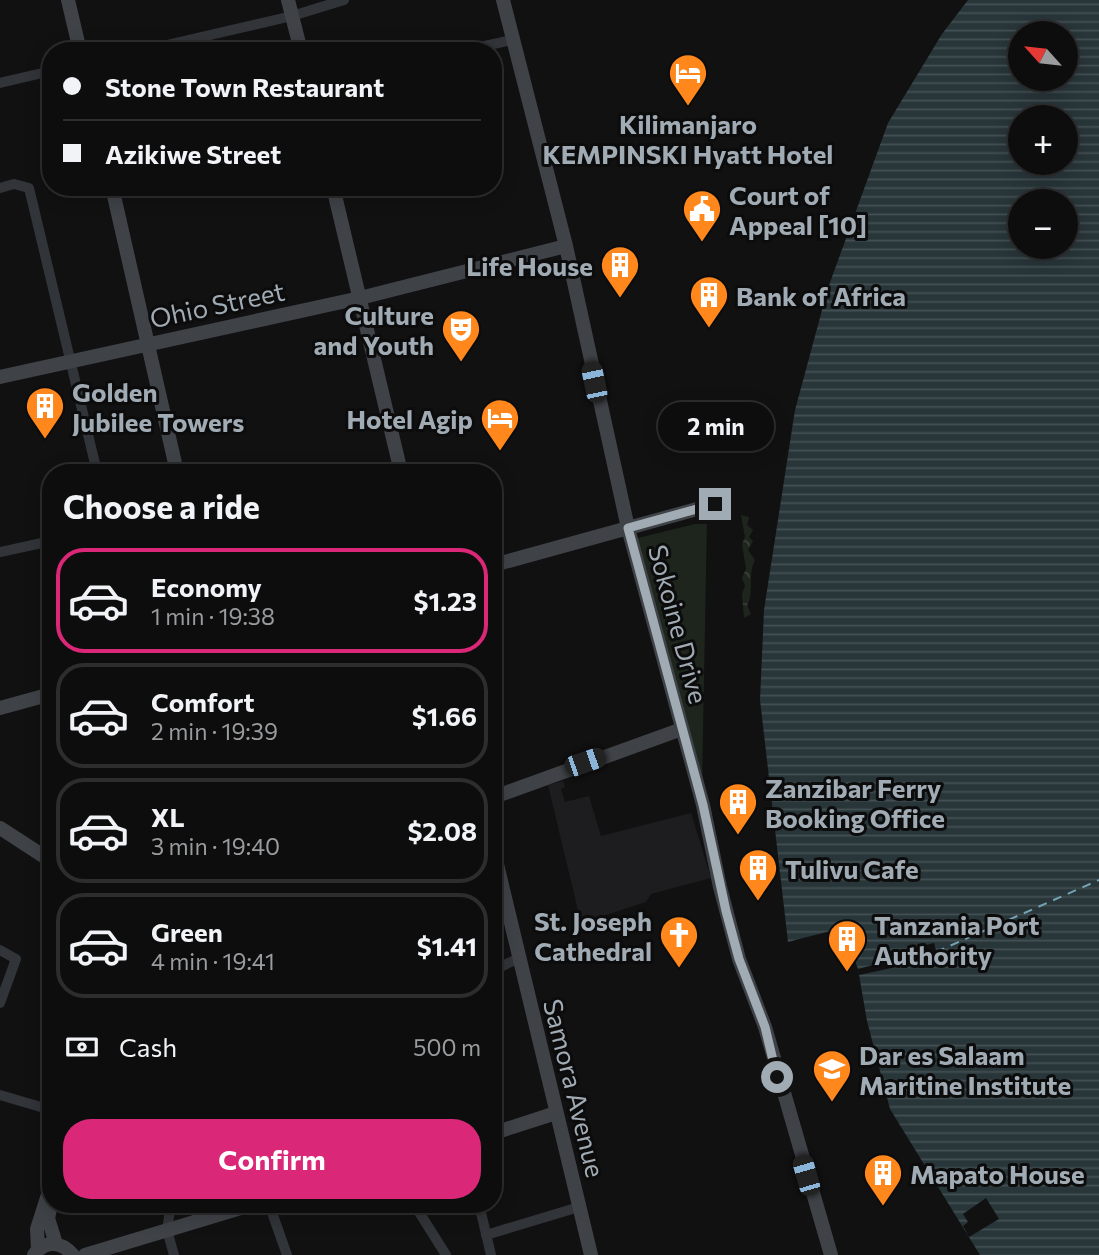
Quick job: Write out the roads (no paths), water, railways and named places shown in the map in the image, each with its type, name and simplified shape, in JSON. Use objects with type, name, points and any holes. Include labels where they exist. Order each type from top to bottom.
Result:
[{"type":"street","points":[[68,0],[78,42]]},
{"type":"street","points":[[288,0],[299,42]]},
{"type":"street","points":[[180,42],[292,16],[344,0]]},
{"type":"street","name":"Sokoine Drive","points":[[503,0],[566,246],[628,528],[703,805],[713,861],[739,959],[765,1027],[831,1255]]},
{"type":"street","points":[[502,42],[512,40]]},
{"type":"street","points":[[0,83],[42,73]]},
{"type":"street","points":[[0,188],[14,184],[29,188],[95,464]]},
{"type":"street","points":[[114,196],[175,464]]},
{"type":"street","points":[[335,196],[399,464]]},
{"type":"street","name":"Ohio Street","points":[[0,377],[148,342],[360,298],[566,246]]},
{"type":"street","points":[[502,563],[715,504]]},
{"type":"street","points":[[0,552],[42,543]]},
{"type":"street","points":[[0,699],[42,687]]},
{"type":"street","points":[[0,708],[42,696]]},
{"type":"street","points":[[502,794],[682,729]]},
{"type":"street","points":[[0,828],[42,856]]},
{"type":"street","name":"Samora Avenue","points":[[502,889],[591,1255]]},
{"type":"street","points":[[0,950],[16,959],[0,1003]]},
{"type":"street","points":[[502,966],[517,959]]},
{"type":"street","points":[[0,1095],[42,1107]]},
{"type":"street","points":[[502,1131],[556,1114]]},
{"type":"street","points":[[486,1234],[579,1207]]},
{"type":"street","points":[[42,1213],[37,1229],[36,1253],[56,1244]]},
{"type":"street","points":[[49,1213],[48,1218],[56,1244],[72,1255]]},
{"type":"street","points":[[170,1213],[167,1230],[174,1255]]},
{"type":"street","points":[[85,1255],[224,1213]]},
{"type":"street","points":[[272,1213],[287,1255]]},
{"type":"street","points":[[420,1213],[446,1255]]},
{"type":"street","points":[[481,1213],[491,1255]]},
{"type":"place","name":"Kilimanjaro KEMPINSKI Hyatt Hotel","points":[[688,107]]},
{"type":"place","name":"Court of Appeal [10]","points":[[702,243]]},
{"type":"place","name":"Life House","points":[[620,299]]},
{"type":"place","name":"Bank of Africa","points":[[709,329]]},
{"type":"place","name":"Culture and Youth","points":[[461,363]]},
{"type":"place","name":"Golden Jubilee Towers","points":[[45,440]]},
{"type":"place","name":"Hotel Agip","points":[[500,452]]},
{"type":"place","name":"Zanzibar Ferry Booking Office","points":[[738,836]]},
{"type":"place","name":"Tulivu Cafe","points":[[758,902]]},
{"type":"place","name":"St. Joseph Cathedral","points":[[679,969]]},
{"type":"place","name":"Tanzania Port Authority","points":[[847,973]]},
{"type":"place","name":"Dar es Salaam Maritine Institute","points":[[832,1103]]},
{"type":"place","name":"Mapato House","points":[[883,1207]]}]
